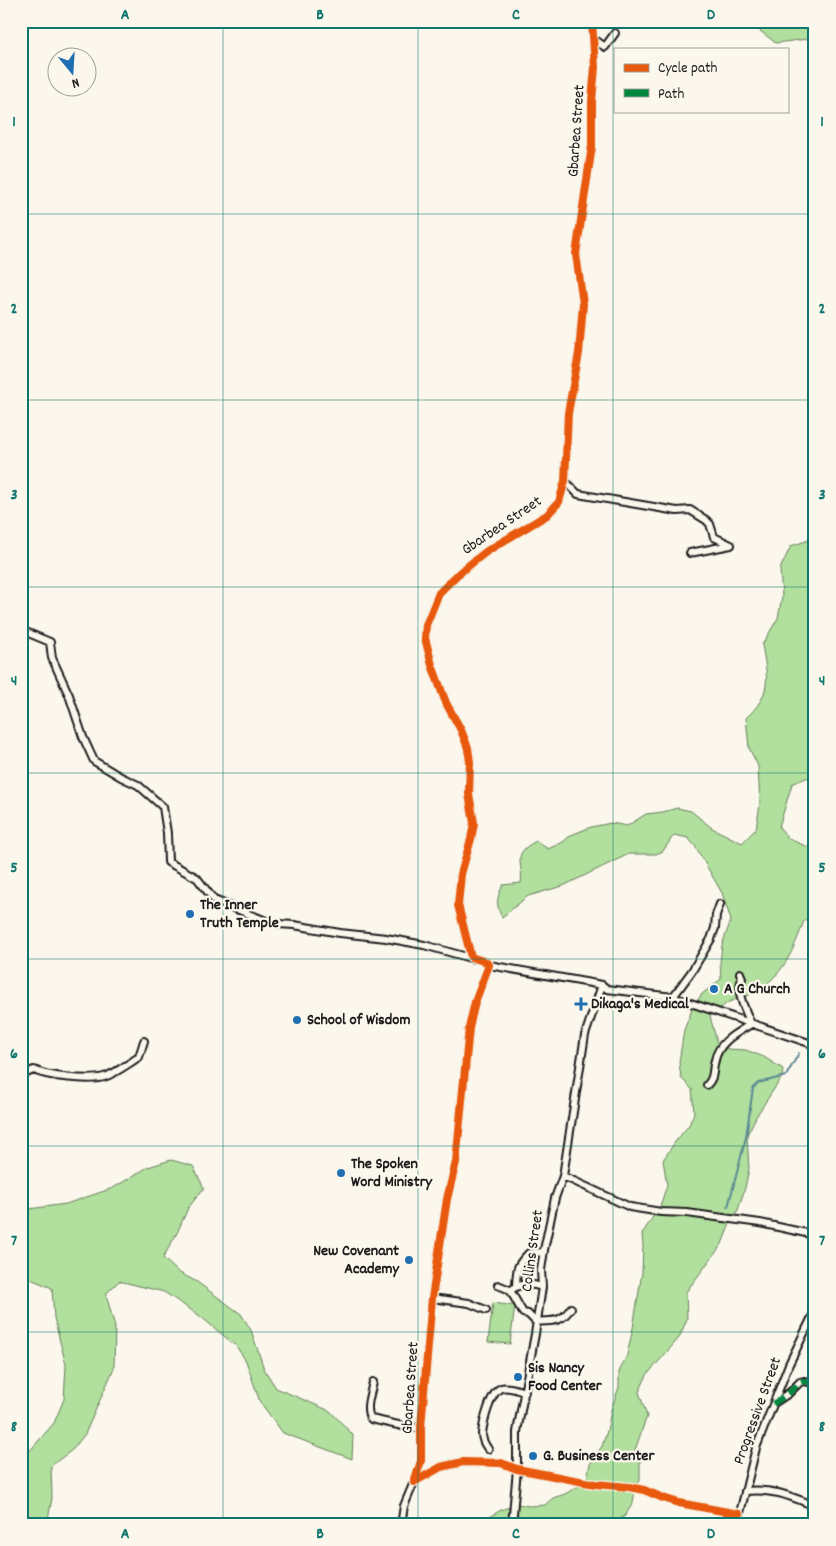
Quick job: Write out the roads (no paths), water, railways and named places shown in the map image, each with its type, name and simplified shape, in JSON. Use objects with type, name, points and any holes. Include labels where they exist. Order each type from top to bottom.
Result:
[{"type":"street","name":"Gbarbea Street","points":[[401,1525],[404,1506],[421,1461],[421,1427],[432,1298],[447,1199],[456,1162],[469,1028],[475,1002],[488,964],[471,957],[458,905],[461,874],[474,823],[469,794],[470,762],[468,748],[446,703],[432,664],[425,638],[426,625],[439,594],[458,574],[487,551],[548,515],[559,502],[565,481],[568,412],[579,353],[583,304],[576,254],[592,146],[594,39],[592,21]]},
{"type":"street","points":[[594,39],[605,47],[615,33]]},
{"type":"street","points":[[565,481],[578,494],[677,511],[690,510],[710,524],[714,537],[732,545],[690,553]]},
{"type":"street","points":[[21,630],[50,642],[52,658],[69,695],[83,737],[94,761],[138,785],[163,807],[167,833],[168,862],[197,878],[214,900],[278,924],[424,945],[488,964],[602,985],[607,989],[672,997],[815,1045]]},
{"type":"street","points":[[672,997],[692,971],[711,939],[720,904]]},
{"type":"street","points":[[740,973],[742,978],[739,989],[743,1007],[752,1024]]},
{"type":"street","name":"Collins Street","points":[[512,1525],[517,1469],[517,1432],[542,1287],[544,1252],[554,1198],[563,1176],[585,1035],[602,985]]},
{"type":"street","points":[[707,1085],[712,1080],[716,1057],[728,1038],[752,1024]]},
{"type":"street","points":[[806,1043],[815,1039]]},
{"type":"street","points":[[21,1075],[34,1070],[43,1074],[80,1078],[105,1077],[139,1057],[144,1041]]},
{"type":"street","points":[[563,1176],[630,1206],[661,1212],[760,1223],[815,1235]]},
{"type":"street","points":[[516,1286],[518,1265],[521,1260],[529,1253],[544,1252]]},
{"type":"street","points":[[498,1285],[510,1290],[523,1313],[528,1314],[536,1322],[552,1322],[563,1318],[571,1308]]},
{"type":"street","points":[[510,1290],[516,1286],[535,1285],[542,1287]]},
{"type":"street","points":[[432,1298],[469,1303],[486,1310]]},
{"type":"street","name":"Progressive Street","points":[[737,1525],[756,1448],[789,1364],[815,1311]]},
{"type":"street","points":[[374,1382],[368,1408],[370,1419],[412,1428],[421,1427]]},
{"type":"street","points":[[773,1404],[789,1393],[800,1382],[815,1383]]},
{"type":"street","points":[[488,1449],[483,1441],[482,1434],[486,1412],[494,1394],[500,1388],[525,1392]]},
{"type":"street","points":[[414,1482],[441,1467],[463,1462],[501,1463],[517,1469],[595,1484],[620,1485],[644,1490],[678,1503],[739,1514]]},
{"type":"street","points":[[745,1491],[761,1489],[815,1506]]},
{"type":"waterway","points":[[728,1207],[746,1137],[753,1088],[758,1083],[786,1076],[799,1053]]},
{"type":"place","name":"The Inner Truth Temple","points":[[190,914]]},
{"type":"place","name":"A G Church","points":[[714,989]]},
{"type":"place","name":"Dikaga's Medical","points":[[581,1004]]},
{"type":"place","name":"School of Wisdom","points":[[297,1020]]},
{"type":"place","name":"The Spoken Word Ministry","points":[[341,1173]]},
{"type":"place","name":"New Covenant Academy","points":[[409,1260]]},
{"type":"place","name":"Sis Nancy Food Center","points":[[518,1377]]},
{"type":"place","name":"G. Business Center","points":[[533,1456]]}]
